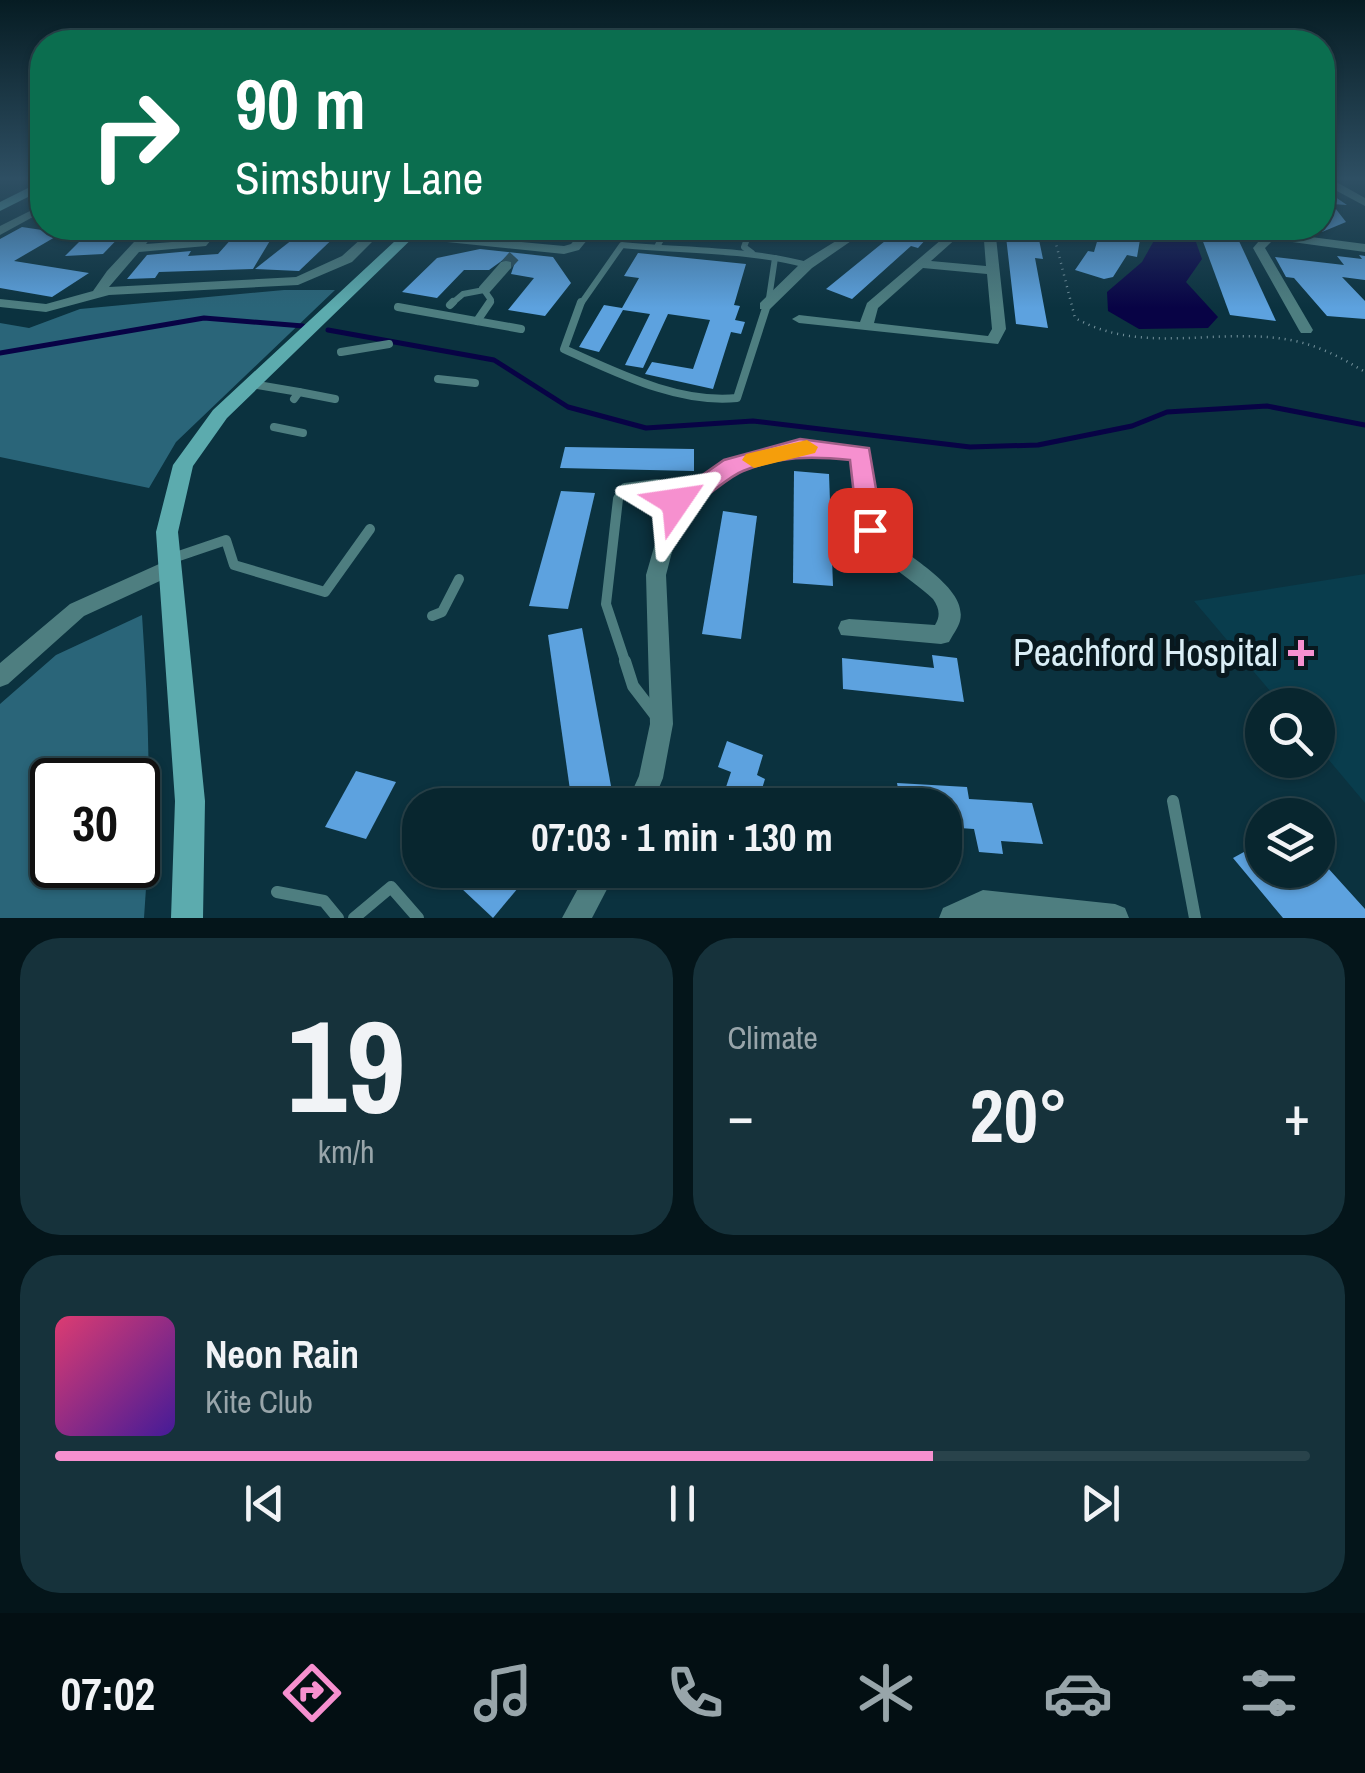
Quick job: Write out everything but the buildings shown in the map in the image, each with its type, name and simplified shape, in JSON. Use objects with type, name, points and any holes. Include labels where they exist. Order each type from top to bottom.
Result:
[{"type":"street","points":[[99,292],[124,255],[143,240]]},
{"type":"street","points":[[136,248],[205,240]]},
{"type":"street","points":[[0,303],[46,308],[99,292],[310,279],[347,259],[367,240]]},
{"type":"street","points":[[187,918],[190,802],[167,532],[183,465],[220,414],[404,240]]},
{"type":"street","points":[[480,240],[495,242],[515,255],[572,250],[580,240]]},
{"type":"street","points":[[765,306],[807,265],[846,240]]},
{"type":"street","points":[[866,328],[872,306],[948,240]]},
{"type":"street","points":[[799,319],[992,341],[1000,329],[989,240]]},
{"type":"street","points":[[1266,240],[1259,248],[1306,330]]},
{"type":"street","points":[[1307,240],[1365,248]]},
{"type":"street","points":[[484,290],[515,255]]},
{"type":"street","points":[[920,264],[993,272]]},
{"type":"street","points":[[648,788],[665,687],[655,580],[686,496],[732,466],[800,447],[861,454],[870,530],[886,552],[942,593],[952,610],[951,624],[941,636],[849,628]]},
{"type":"street","points":[[0,677],[78,610],[168,564]]},
{"type":"street","points":[[576,918],[593,888]]},
{"type":"street","points":[[954,918],[983,904],[1115,918]]},
{"type":"lane","points":[[658,245],[661,240]]},
{"type":"lane","points":[[747,240],[744,247],[752,253],[807,265]]},
{"type":"lane","points":[[752,253],[741,257],[658,245],[622,245],[576,310],[564,348],[570,354],[706,400],[737,398],[767,312],[775,258]]},
{"type":"lane","points":[[450,305],[462,294],[484,290],[491,300],[477,321]]},
{"type":"lane","points":[[398,307],[521,328]]},
{"type":"lane","points":[[341,352],[347,348],[379,350],[389,344]]},
{"type":"lane","points":[[438,378],[475,382]]},
{"type":"lane","points":[[252,384],[296,396],[335,399]]},
{"type":"lane","points":[[274,428],[303,434]]},
{"type":"lane","points":[[662,722],[646,709],[633,686],[606,604],[618,499],[625,488],[673,485],[686,496]]},
{"type":"lane","points":[[168,564],[226,540],[234,565],[325,592],[370,530]]},
{"type":"lane","points":[[432,616],[442,612],[459,579]]},
{"type":"lane","points":[[1174,801],[1195,918]]},
{"type":"lane","points":[[354,918],[391,888],[418,918]]},
{"type":"lane","points":[[277,892],[324,901],[338,918]]},
{"type":"path","points":[[1055,240],[1075,318],[1097,333],[1123,339],[1273,336],[1336,353],[1365,372]]},
{"type":"shaded area","points":[[1154,240],[1195,240],[1202,259],[1186,282],[1218,317],[1208,328],[1139,329],[1108,311],[1107,292],[1142,262]]},
{"type":"shaded area","points":[[284,290],[335,290],[176,442],[149,488],[0,457],[0,323],[29,328],[80,309]]},
{"type":"shaded area","name":"Peachford Hospital","points":[[1365,574],[1365,803],[1335,767],[1335,688],[1268,688],[1194,601]]},
{"type":"shaded area","points":[[142,615],[149,758],[30,758],[30,888],[146,888],[144,918],[0,918],[0,704],[56,655]]},
{"type":"waterway","points":[[0,353],[204,318],[303,326]]},
{"type":"waterway","points":[[328,330],[494,360],[568,407],[646,428],[753,421],[970,447],[1038,445],[1132,426],[1167,412],[1267,406],[1365,425]]},
{"type":"tunnel","points":[[506,265],[516,254]]},
{"type":"slow traffic","points":[[754,460],[807,447]]},
{"type":"place","name":"Peachford Hospital","points":[[1301,653]]},
{"type":"route","points":[[676,502],[732,466],[800,447],[861,454],[870,530]]}]
